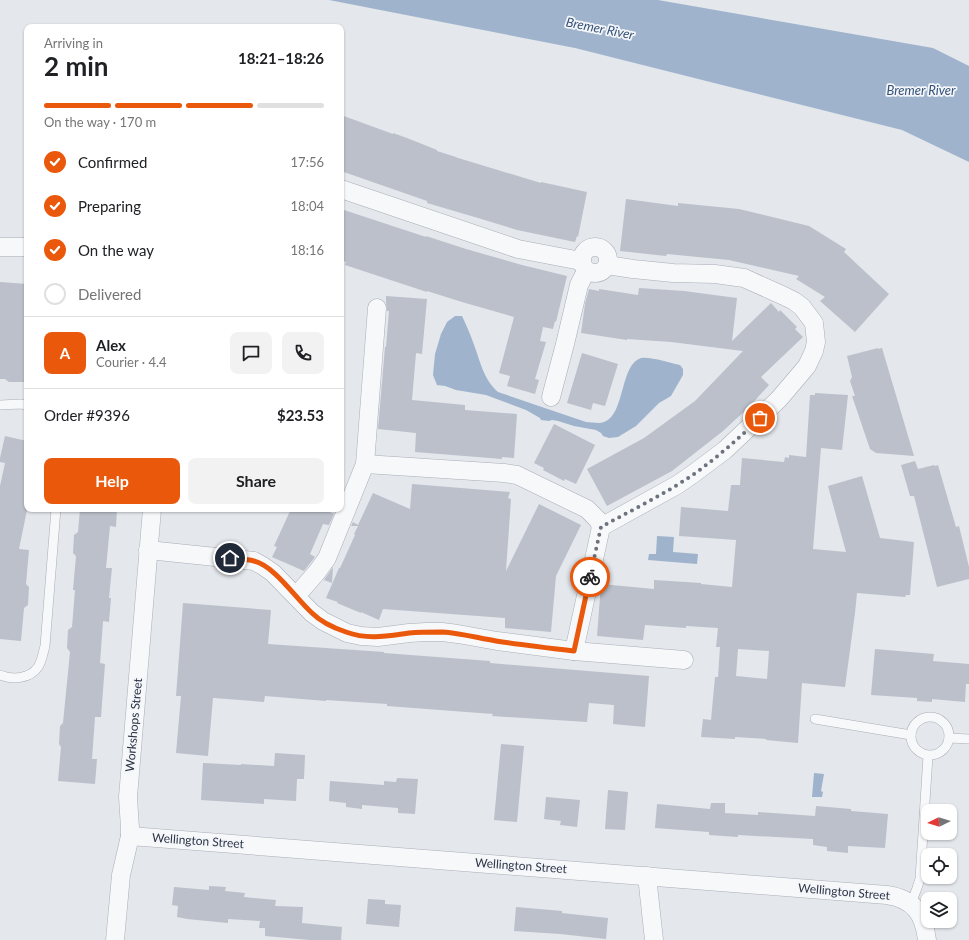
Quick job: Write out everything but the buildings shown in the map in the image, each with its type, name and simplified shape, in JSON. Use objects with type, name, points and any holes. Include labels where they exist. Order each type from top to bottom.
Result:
[{"type":"street","points":[[344,190],[518,250],[584,266],[590,273],[599,273],[607,265],[673,273],[715,274],[744,278],[784,296],[802,307],[814,323],[816,342],[814,351],[807,366],[779,399],[725,450],[693,474],[677,485],[601,527]]},
{"type":"street","points":[[0,247],[24,247]]},
{"type":"street","points":[[551,397],[566,344],[584,266]]},
{"type":"street","points":[[296,596],[317,572],[326,558],[366,464],[377,308]]},
{"type":"street","points":[[366,464],[517,475],[588,509],[598,520],[601,527],[574,651]]},
{"type":"street","name":"Workshops Street","points":[[115,940],[121,875],[130,836],[128,796],[152,512]]},
{"type":"street","points":[[148,550],[254,561],[273,573],[312,613],[323,621],[347,633],[361,636],[378,638],[410,633],[442,632],[574,651],[684,660]]},
{"type":"street","name":"Wellington Street","points":[[130,836],[887,895],[900,898],[911,904]]},
{"type":"street","points":[[647,876],[654,940]]},
{"type":"street","points":[[911,904],[924,922],[927,940]]},
{"type":"lane","points":[[0,405],[24,404]]},
{"type":"lane","points":[[0,674],[10,678],[25,676],[32,673],[37,668],[42,658],[45,646],[56,512]]},
{"type":"lane","points":[[928,717],[935,717],[941,720],[949,731],[948,744],[945,749],[934,756],[928,756],[917,751],[911,741],[911,735],[912,728],[916,722],[928,717]]},
{"type":"lane","points":[[815,719],[911,735]]},
{"type":"lane","points":[[949,738],[969,739]]},
{"type":"lane","points":[[911,904],[920,879],[928,756]]},
{"type":"water","name":"Bremer River","points":[[329,0],[658,0],[933,48],[969,66],[969,162],[902,130],[575,48]]},
{"type":"water","points":[[455,316],[462,316],[471,335],[485,375],[498,392],[586,422],[602,423],[611,417],[616,410],[629,370],[634,362],[641,358],[654,359],[680,365],[683,369],[683,375],[671,396],[659,403],[636,426],[618,437],[609,438],[603,436],[596,430],[558,421],[541,420],[526,410],[486,395],[437,385],[433,375],[435,354],[441,334],[447,322]]},
{"type":"water","points":[[657,536],[674,537],[673,552],[698,554],[697,564],[648,560],[649,554],[656,554]]},
{"type":"water","points":[[814,773],[824,774],[821,791],[823,792],[822,797],[812,797]]},
{"type":"way so far","points":[[590,577],[601,527],[677,485],[725,450],[760,418]]},
{"type":"route","points":[[230,558],[254,561],[264,566],[285,584],[312,613],[335,628],[347,633],[378,638],[410,633],[442,632],[574,651],[590,577]]}]
